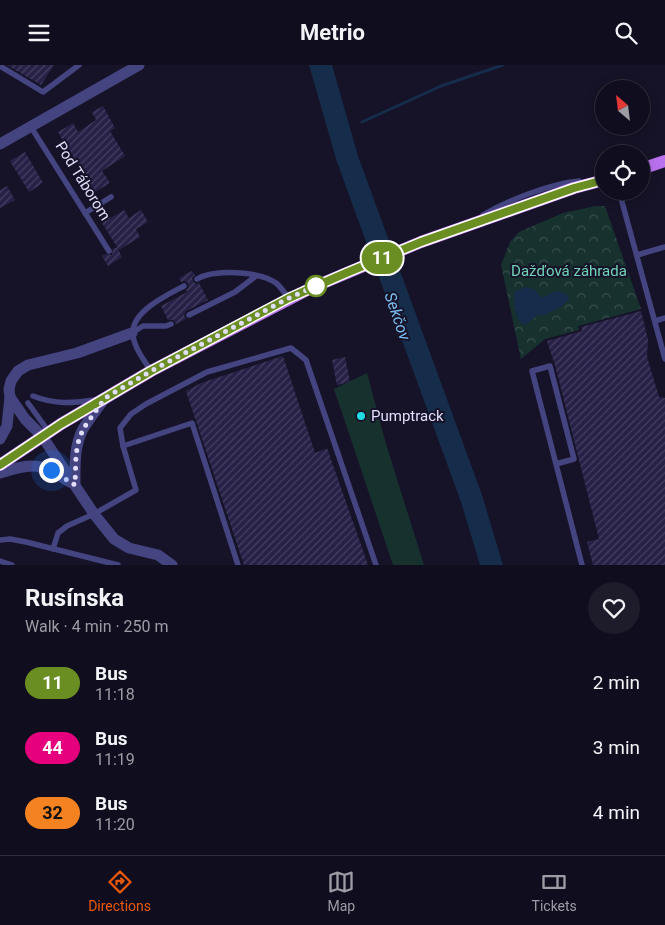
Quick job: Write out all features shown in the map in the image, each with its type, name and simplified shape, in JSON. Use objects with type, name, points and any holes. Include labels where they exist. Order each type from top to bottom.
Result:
[{"type":"main road","points":[[650,166],[665,161]]},
{"type":"main road","points":[[650,171],[665,168]]},
{"type":"main road","points":[[0,465],[45,434],[151,371],[289,298],[421,242],[595,182]]},
{"type":"street","points":[[0,144],[138,65]]},
{"type":"street","points":[[0,439],[7,426],[11,381],[18,371],[28,365],[77,353],[132,333]]},
{"type":"street","points":[[10,397],[25,419],[45,434],[94,514],[114,539],[129,548],[158,555],[172,565]]},
{"type":"street","points":[[75,485],[78,443],[83,429],[105,398]]},
{"type":"street","points":[[0,473],[25,465],[37,465],[51,470],[75,485]]},
{"type":"lane","points":[[0,66],[43,92],[79,65]]},
{"type":"lane","name":"Pod Táborom","points":[[31,127],[109,251]]},
{"type":"lane","points":[[85,213],[111,197]]},
{"type":"lane","points":[[621,200],[665,359]]},
{"type":"lane","points":[[637,255],[665,247]]},
{"type":"lane","points":[[197,279],[201,276],[232,272],[256,276],[275,282],[289,298]]},
{"type":"lane","points":[[189,315],[235,292],[256,276]]},
{"type":"lane","points":[[151,371],[138,349],[132,333],[135,319],[156,302],[184,286]]},
{"type":"lane","points":[[655,321],[665,318]]},
{"type":"lane","points":[[132,333],[143,326],[166,326],[171,324]]},
{"type":"lane","points":[[54,549],[58,533],[78,520],[94,514],[136,490],[123,446],[120,428],[131,415],[146,404],[207,372],[291,348],[306,360],[376,565]]},
{"type":"lane","points":[[556,464],[574,459],[550,366],[532,371],[582,565]]},
{"type":"lane","points":[[33,397],[49,402],[71,403],[105,398]]},
{"type":"lane","points":[[28,403],[45,434]]},
{"type":"lane","points":[[123,446],[192,423],[238,565]]},
{"type":"lane","points":[[0,541],[10,539],[118,565]]},
{"type":"lane","points":[[0,561],[12,565]]},
{"type":"green space","name":"Dažďová záhrada","points":[[605,206],[641,309],[578,326],[579,330],[545,339],[521,359],[501,265],[510,242],[519,232],[563,213]]},
{"type":"green space","points":[[367,373],[386,444],[424,565],[393,565],[334,389]]},
{"type":"water","name":"Sekčov","points":[[309,65],[332,65],[358,156],[482,495],[503,565],[480,565],[461,502],[337,162]]},
{"type":"water","points":[[525,287],[534,289],[542,298],[557,291],[568,296],[569,300],[545,315],[538,315],[525,325],[518,319],[514,292]]},
{"type":"building","points":[[7,65],[54,65],[41,85]]},
{"type":"building","points":[[103,106],[115,128],[110,131],[125,156],[102,171],[110,183],[95,192],[58,132],[73,123],[78,132],[96,120],[92,112]]},
{"type":"building","points":[[25,152],[43,183],[29,192],[10,161]]},
{"type":"building","points":[[7,186],[15,200],[0,208],[0,190]]},
{"type":"building","points":[[124,210],[129,218],[141,210],[148,222],[136,229],[140,237],[119,250],[102,223]]},
{"type":"building","points":[[117,247],[122,257],[108,266],[102,256],[106,254],[112,255],[113,249]]},
{"type":"building","points":[[192,271],[195,275],[192,278],[193,281],[196,284],[199,283],[208,300],[186,311],[184,315],[186,319],[176,324],[173,320],[168,320],[161,306],[187,292],[188,283],[185,281],[181,282],[179,278]]},
{"type":"building","points":[[641,311],[648,340],[647,357],[659,397],[665,398],[665,565],[593,565],[587,542],[599,539],[555,365],[547,341],[582,331],[581,327]]},
{"type":"building","points":[[283,356],[315,453],[327,448],[368,565],[244,565],[186,391],[201,383]]},
{"type":"building","points":[[345,357],[350,382],[337,385],[332,360]]},
{"type":"waterway","points":[[362,122],[441,86],[503,65]]},
{"type":"bus line","name":"11","points":[[0,465],[61,424],[151,371],[289,298],[421,242],[595,182]]},
{"type":"place","name":"Pumptrack","points":[[361,416]]},
{"type":"route","points":[[51,470],[75,485],[78,443],[83,429],[105,398],[151,371],[289,298],[316,286]]}]
